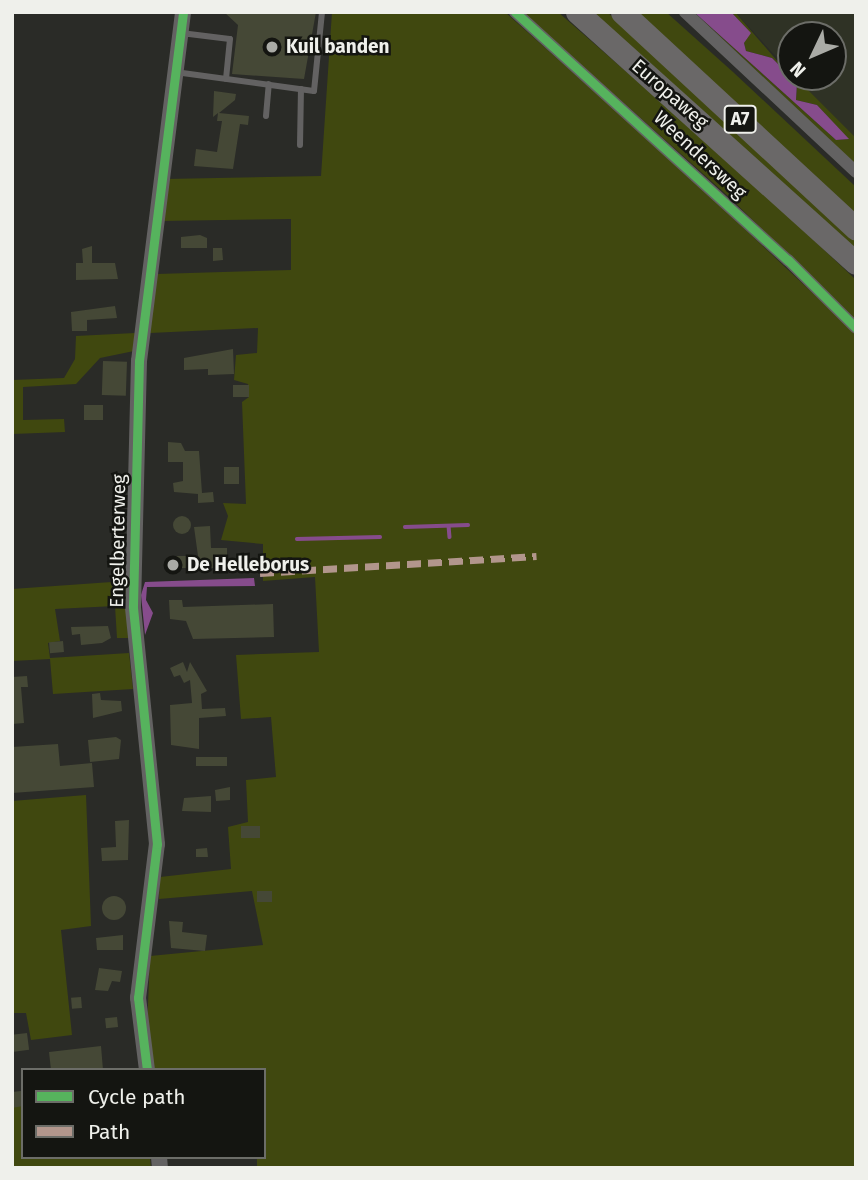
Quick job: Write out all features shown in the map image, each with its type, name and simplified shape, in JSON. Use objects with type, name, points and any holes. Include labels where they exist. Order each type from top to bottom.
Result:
[{"type":"highway","name":"Europaweg","points":[[577,12],[856,263]]},
{"type":"highway","name":"Europaweg","points":[[622,12],[856,229]]},
{"type":"street","name":"Engelberterweg","points":[[148,1068],[138,998],[157,844],[133,607],[139,362],[183,12]]},
{"type":"street","name":"Weendersweg","points":[[515,12],[788,260],[856,328]]},
{"type":"street","points":[[685,12],[856,172]]},
{"type":"lane","points":[[175,72],[314,90],[322,12]]},
{"type":"lane","points":[[180,33],[230,39],[226,79]]},
{"type":"lane","points":[[266,116],[269,84]]},
{"type":"lane","points":[[300,145],[301,89]]},
{"type":"shaded area","points":[[694,12],[731,12],[751,33],[744,43],[746,51],[772,58],[777,63],[777,87]]},
{"type":"shaded area","points":[[735,12],[856,12],[856,138],[809,91],[847,91],[847,21],[777,21],[777,58]]},
{"type":"shaded area","points":[[782,91],[797,91],[796,100],[817,105],[849,139],[836,140]]},
{"type":"shaded area","points":[[254,578],[255,586],[147,587],[146,600],[153,613],[145,635],[141,595],[145,582]]},
{"type":"green space","points":[[332,12],[505,12],[680,168],[856,334],[856,1168],[257,1168],[257,1159],[266,1159],[266,1068],[154,1068],[147,1028],[150,956],[263,945],[252,891],[159,899],[160,877],[231,869],[228,827],[248,822],[246,780],[276,777],[271,717],[241,719],[236,655],[319,652],[315,577],[263,581],[263,544],[221,540],[228,516],[223,503],[246,504],[242,402],[249,397],[248,384],[234,380],[236,355],[257,353],[258,328],[150,333],[157,274],[291,270],[291,219],[160,221],[166,179],[321,176]]},
{"type":"green space","points":[[522,12],[558,12],[749,179],[856,280],[856,320],[729,197]]},
{"type":"green space","points":[[586,12],[607,12],[762,151],[856,241],[856,256]]},
{"type":"green space","points":[[634,12],[666,12],[733,72],[856,187],[856,214]]},
{"type":"green space","points":[[694,12],[777,87],[777,90]]},
{"type":"green space","points":[[731,12],[735,12],[777,63],[772,58],[746,51],[744,43],[750,33]]},
{"type":"green space","points":[[778,91],[782,91],[836,140],[848,139],[817,105],[796,100],[797,91],[809,91],[856,138],[856,165]]},
{"type":"green space","points":[[135,333],[134,351],[100,358],[76,384],[23,387],[23,420],[64,419],[65,432],[12,434],[12,380],[64,378],[75,359],[76,336]]},
{"type":"green space","points":[[126,581],[128,638],[117,638],[115,606],[55,609],[60,641],[48,643],[50,658],[129,653],[133,689],[53,694],[50,659],[12,661],[12,589]]},
{"type":"green space","points":[[86,795],[91,926],[61,930],[72,1035],[31,1040],[26,1013],[12,1013],[12,801]]},
{"type":"green space","points":[[21,1104],[21,1159],[150,1159],[151,1168],[12,1168],[12,1106]]},
{"type":"building","name":"Kuil banden","points":[[224,12],[316,12],[304,79],[232,74],[238,25]]},
{"type":"building","points":[[214,91],[236,94],[235,100],[219,113],[249,116],[248,125],[240,124],[233,169],[194,166],[196,149],[217,152],[222,121],[217,121],[218,113],[213,117]]},
{"type":"building","points":[[200,235],[207,238],[207,248],[181,248],[181,237]]},
{"type":"building","points":[[92,246],[92,263],[115,263],[118,279],[76,280],[76,263],[83,263],[82,249]]},
{"type":"building","points":[[213,248],[222,248],[223,260],[213,261]]},
{"type":"building","points":[[115,306],[117,318],[87,320],[87,331],[72,331],[71,312]]},
{"type":"building","points":[[233,349],[234,374],[208,375],[208,369],[184,370],[184,358]]},
{"type":"building","points":[[103,361],[127,362],[126,396],[102,395]]},
{"type":"building","points":[[233,385],[249,385],[249,397],[233,397]]},
{"type":"building","points":[[84,405],[103,405],[103,420],[84,420]]},
{"type":"building","points":[[168,442],[181,443],[185,451],[199,451],[202,493],[213,492],[214,502],[198,503],[198,494],[174,492],[173,483],[183,481],[183,462],[168,462]]},
{"type":"building","points":[[224,467],[239,467],[239,484],[224,484]]},
{"type":"building","points":[[182,516],[188,519],[191,525],[188,531],[182,534],[176,531],[173,525],[176,519]]},
{"type":"building","points":[[210,526],[211,548],[227,548],[227,568],[167,568],[170,556],[198,556],[194,527]]},
{"type":"building","points":[[169,600],[182,600],[183,607],[273,604],[274,637],[193,639],[186,621],[170,619]]},
{"type":"building","points":[[108,626],[111,638],[102,643],[81,645],[80,634],[72,635],[71,627]]},
{"type":"building","points":[[63,641],[64,652],[50,653],[49,642]]},
{"type":"building","points":[[183,662],[187,672],[190,662],[207,691],[201,694],[202,709],[225,708],[226,716],[199,718],[199,749],[171,745],[170,705],[192,703],[190,680],[184,683],[180,675],[174,677],[170,668]]},
{"type":"building","points":[[27,676],[28,687],[21,687],[24,723],[12,724],[12,677]]},
{"type":"building","points":[[100,693],[101,700],[121,701],[122,711],[93,718],[92,694]]},
{"type":"building","points":[[116,737],[121,740],[119,759],[90,762],[88,740]]},
{"type":"building","points":[[58,744],[60,766],[92,763],[94,787],[12,793],[12,747]]},
{"type":"building","points":[[196,757],[227,757],[227,766],[196,766]]},
{"type":"building","points":[[230,787],[230,800],[216,801],[215,790]]},
{"type":"building","points":[[211,796],[211,812],[182,811],[184,798]]},
{"type":"building","points":[[129,820],[128,860],[102,861],[101,848],[116,847],[115,821]]},
{"type":"building","points":[[241,826],[260,826],[260,838],[241,838]]},
{"type":"building","points":[[207,848],[208,857],[196,857],[196,849]]},
{"type":"building","points":[[257,891],[272,891],[272,902],[257,902]]},
{"type":"building","points":[[114,896],[123,899],[126,908],[123,917],[114,920],[105,917],[102,908],[105,899]]},
{"type":"building","points":[[169,921],[183,922],[182,932],[207,935],[205,951],[171,948]]},
{"type":"building","points":[[123,935],[123,950],[97,950],[96,938]]},
{"type":"building","points":[[99,968],[122,971],[120,982],[112,981],[108,991],[95,990]]},
{"type":"building","points":[[81,997],[82,1008],[72,1009],[71,998]]},
{"type":"building","points":[[117,1017],[118,1027],[106,1028],[105,1018]]},
{"type":"building","points":[[27,1033],[29,1050],[14,1052],[12,1035]]},
{"type":"building","points":[[101,1046],[103,1068],[51,1068],[49,1052]]},
{"type":"building","points":[[21,1091],[21,1106],[12,1108],[12,1092]]},
{"type":"waterway","points":[[405,527],[468,525]]},
{"type":"waterway","points":[[449,526],[450,537]]},
{"type":"waterway","points":[[297,539],[380,537]]},
{"type":"marked path","points":[[260,573],[536,556]]},
{"type":"cycle path","points":[[147,1068],[138,998],[157,844],[133,606],[139,361],[183,12]]},
{"type":"cycle path","points":[[515,12],[788,260],[856,328]]},
{"type":"place","name":"Kuil banden","points":[[272,47]]},
{"type":"place","name":"De Helleborus","points":[[173,565]]}]
